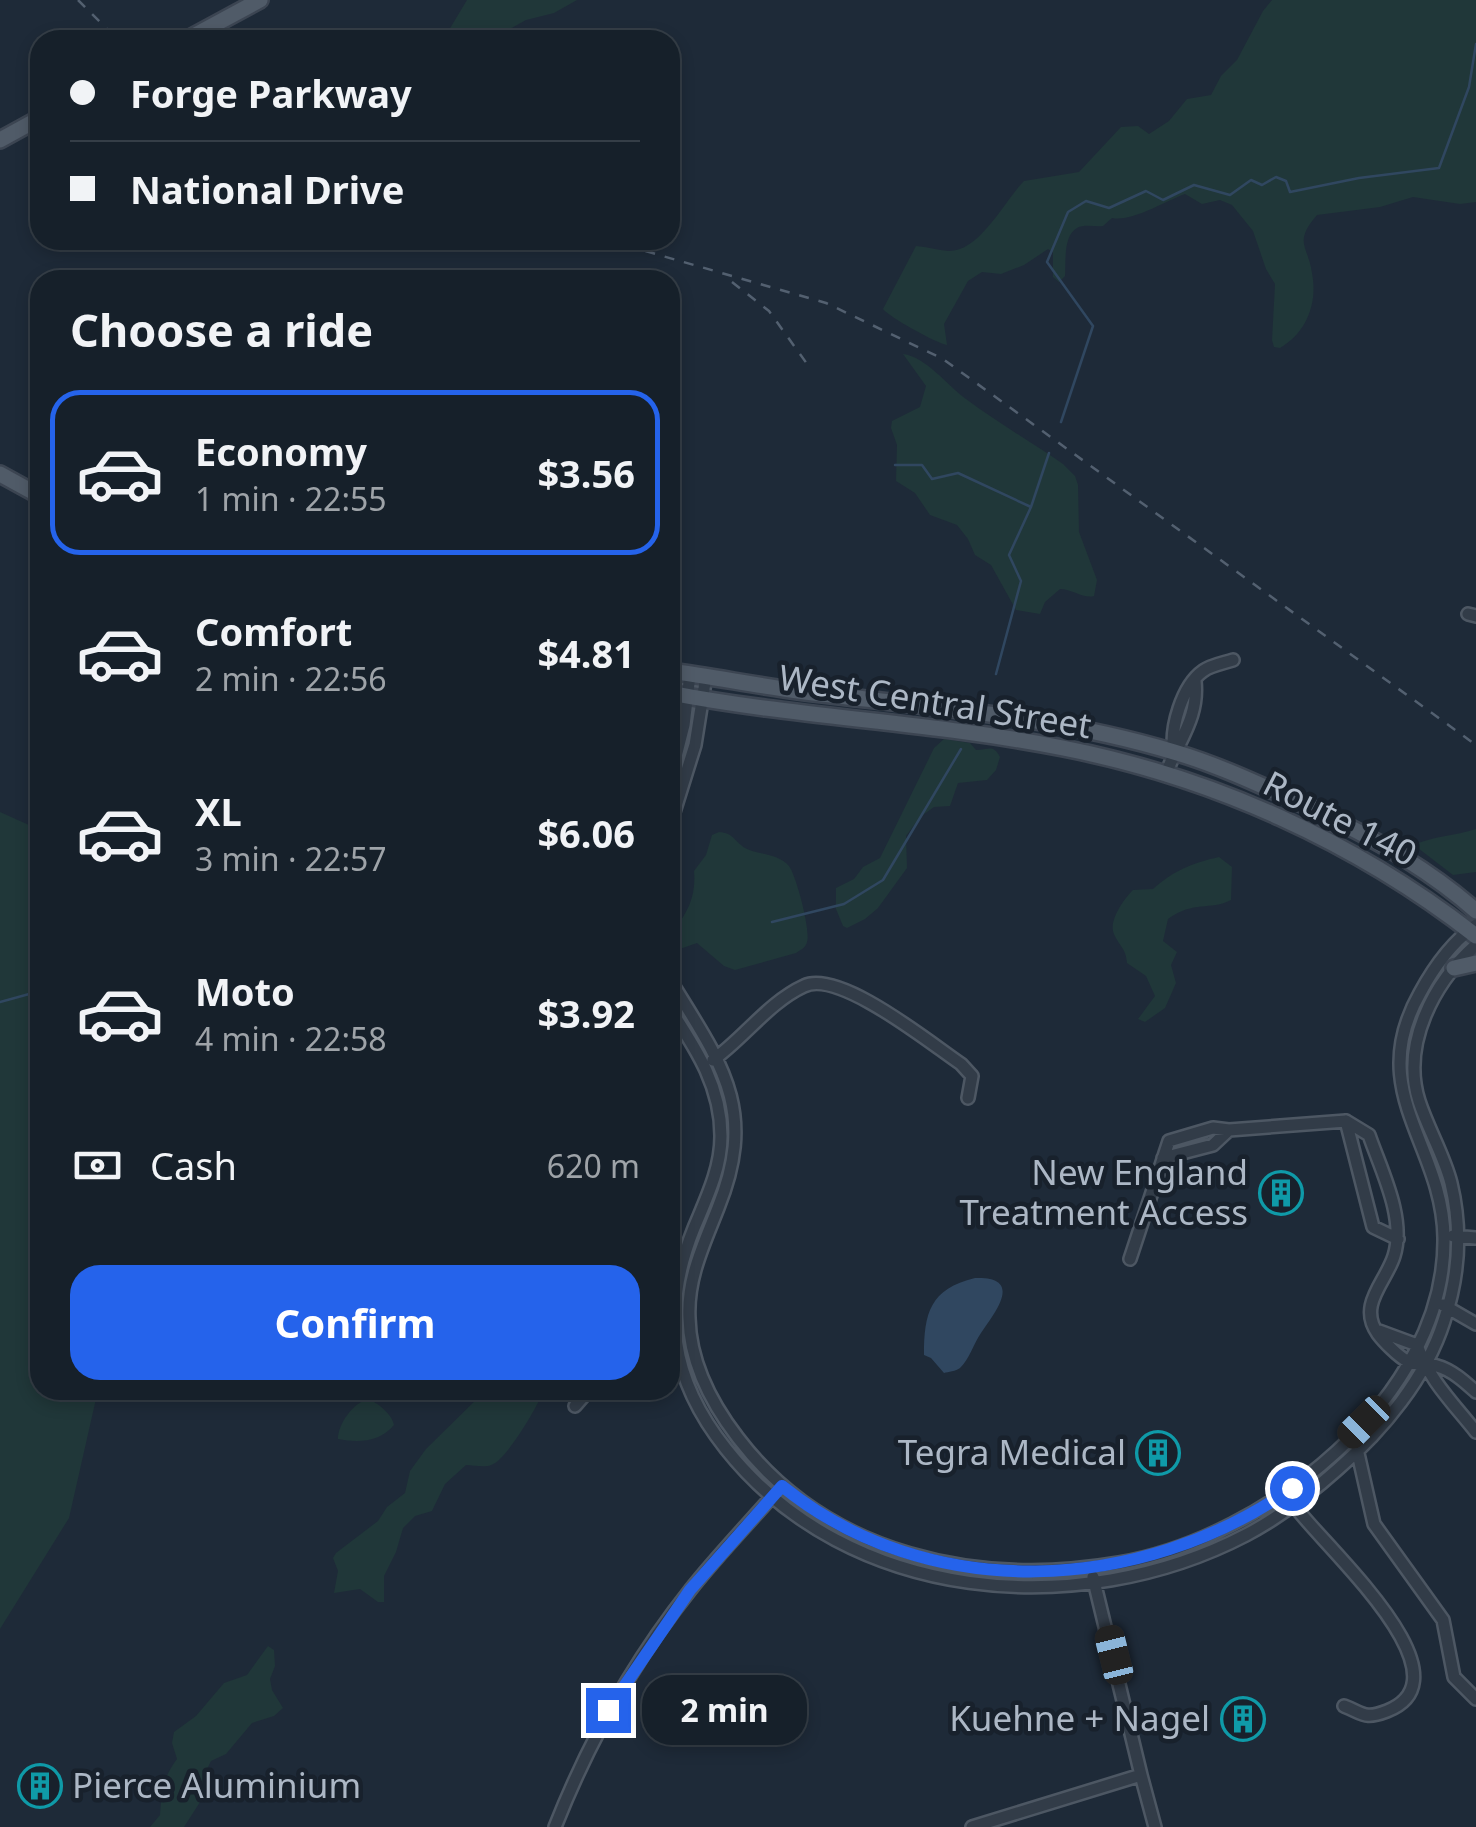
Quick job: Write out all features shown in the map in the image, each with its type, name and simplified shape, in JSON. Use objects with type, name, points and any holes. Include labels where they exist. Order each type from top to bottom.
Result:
[{"type":"main road","points":[[204,30],[260,0]]},
{"type":"main road","points":[[0,140],[30,124]]},
{"type":"main road","points":[[0,474],[30,490]]},
{"type":"main road","name":"West Central Street","points":[[680,672],[1058,725],[1174,752]]},
{"type":"main road","name":"West Central Street","points":[[686,696],[1063,748],[1166,774]]},
{"type":"main road","name":"Route 140","points":[[1174,752],[1256,783],[1344,824],[1428,874],[1476,910]]},
{"type":"main road","name":"Route 140","points":[[1166,774],[1316,834],[1388,874],[1474,934]]},
{"type":"main road","points":[[1454,968],[1476,963]]},
{"type":"street","points":[[1166,774],[1174,752],[1172,736],[1185,695],[1203,671],[1233,660]]},
{"type":"street","points":[[680,741],[686,696],[698,675]]},
{"type":"street","points":[[680,796],[686,779],[686,696]]},
{"type":"street","points":[[680,1371],[724,1448],[772,1496],[834,1541],[927,1575],[960,1582],[1039,1587],[1094,1582],[1154,1570],[1245,1535],[1293,1505],[1359,1450],[1395,1410],[1444,1324],[1456,1275],[1450,1178],[1419,1102],[1414,1070],[1423,1023],[1436,993],[1474,934]]},
{"type":"street","points":[[680,1022],[727,1078],[736,1144],[730,1176],[691,1284],[688,1316],[694,1357],[700,1377],[726,1422],[754,1460],[831,1522],[874,1543],[969,1568],[1017,1572],[1092,1568],[1176,1548],[1221,1530],[1286,1492],[1348,1438],[1385,1398],[1408,1362],[1434,1302],[1451,1236],[1403,1096],[1401,1048],[1409,1015],[1424,986],[1442,958],[1474,934]]},
{"type":"street","points":[[711,1061],[786,997],[805,985],[826,983],[849,991],[962,1064],[972,1076],[968,1098]]},
{"type":"street","points":[[680,1000],[711,1061],[721,1137],[712,1184],[680,1268]]},
{"type":"street","points":[[1346,1121],[1373,1227],[1398,1238]]},
{"type":"street","points":[[1130,1259],[1169,1140],[1213,1128],[1346,1121],[1369,1135],[1395,1215],[1398,1238],[1394,1258],[1372,1300],[1370,1312],[1376,1329],[1408,1362],[1438,1366],[1476,1392]]},
{"type":"street","points":[[1451,1236],[1476,1238]]},
{"type":"street","points":[[1434,1302],[1476,1324]]},
{"type":"street","points":[[1376,1329],[1417,1344]]},
{"type":"street","points":[[1417,1344],[1424,1364],[1443,1394],[1476,1432]]},
{"type":"street","points":[[680,1361],[694,1357]]},
{"type":"street","points":[[574,1406],[580,1400]]},
{"type":"street","points":[[1348,1438],[1359,1450],[1374,1524],[1443,1620],[1454,1678],[1476,1699]]},
{"type":"street","points":[[555,1827],[579,1767],[625,1681],[690,1590],[782,1486]]},
{"type":"street","points":[[1286,1492],[1388,1614],[1416,1675],[1414,1688],[1406,1699],[1381,1714],[1358,1715],[1344,1706]]},
{"type":"street","points":[[1092,1568],[1155,1827]]},
{"type":"street","points":[[972,1827],[1142,1775]]},
{"type":"green space","points":[[467,0],[577,0],[508,30],[449,30]]},
{"type":"green space","points":[[1272,0],[1476,0],[1476,202],[1460,204],[1413,197],[1380,207],[1317,215],[1304,238],[1313,285],[1311,306],[1303,326],[1280,348],[1274,347],[1272,340],[1275,284],[1253,231],[1232,205],[1220,200],[1202,204],[1185,194],[1139,214],[1112,218],[1103,226],[1077,228],[1067,243],[1065,276],[1059,282],[1053,277],[1053,252],[1048,249],[1001,274],[982,272],[968,281],[944,324],[947,345],[883,309],[916,246],[960,249],[981,235],[1024,181],[1079,172],[1121,127],[1138,126],[1149,134],[1169,121],[1187,99],[1211,95]]},
{"type":"green space","points":[[903,354],[928,366],[966,399],[1075,476],[1079,532],[1097,580],[1094,596],[1060,589],[1045,602],[1040,614],[1016,610],[991,565],[975,555],[957,525],[930,515],[915,493],[896,481],[897,445],[892,421],[920,407],[926,386]]},
{"type":"green space","points":[[944,739],[970,743],[976,750],[995,750],[1000,757],[996,770],[987,780],[958,783],[950,806],[934,807],[920,817],[906,836],[907,868],[878,908],[865,919],[847,928],[843,926],[836,909],[836,888],[880,858],[934,748]]},
{"type":"green space","points":[[0,812],[30,826],[30,1400],[96,1400],[69,1518],[0,1629]]},
{"type":"green space","points":[[1476,829],[1476,872],[1453,875],[1414,845],[1429,840]]},
{"type":"green space","points":[[724,833],[745,848],[789,866],[807,927],[803,949],[735,970],[724,966],[697,943],[680,949],[680,921],[694,888],[694,871],[706,855],[712,835]]},
{"type":"green space","points":[[1219,857],[1232,867],[1231,900],[1186,910],[1168,919],[1163,941],[1177,952],[1171,965],[1176,983],[1165,1008],[1145,1022],[1138,1019],[1155,996],[1146,976],[1127,963],[1114,934],[1118,910],[1133,890],[1153,889],[1183,868]]},
{"type":"green space","points":[[366,1400],[376,1403],[394,1425],[369,1440],[338,1439],[347,1415]]},
{"type":"green space","points":[[476,1400],[539,1400],[505,1454],[491,1465],[466,1465],[445,1484],[432,1511],[415,1516],[403,1528],[384,1576],[384,1602],[360,1589],[334,1593],[336,1553],[378,1521],[387,1507],[405,1493],[410,1471],[426,1449]]},
{"type":"green space","points":[[268,1646],[274,1650],[272,1690],[283,1708],[274,1716],[252,1723],[226,1754],[211,1761],[205,1773],[202,1799],[184,1827],[150,1827],[160,1815],[162,1792],[177,1759],[172,1743],[174,1732],[196,1716],[224,1683],[247,1675]]},
{"type":"water","points":[[975,1278],[999,1283],[1002,1298],[963,1365],[944,1373],[924,1355],[928,1315],[939,1296]]},
{"type":"waterway","points":[[1061,422],[1093,326],[1047,262],[1068,212],[1086,201],[1109,208],[1146,191],[1163,200],[1194,185],[1230,195],[1251,180],[1262,185],[1276,177],[1286,181],[1290,192],[1439,168],[1469,87],[1476,44]]},
{"type":"waterway","points":[[996,674],[1021,581],[1009,555],[1049,453]]},
{"type":"waterway","points":[[895,465],[922,465],[932,479],[958,473],[1031,507]]},
{"type":"waterway","points":[[772,922],[844,904],[883,880],[961,749]]},
{"type":"waterway","points":[[0,1002],[30,994]]},
{"type":"railway","points":[[78,0],[108,30]]},
{"type":"railway","points":[[642,250],[826,303],[943,359],[1476,745]]},
{"type":"railway","points":[[732,282],[769,311],[810,368]]},
{"type":"place","name":"New England Treatment Access","points":[[1281,1193]]},
{"type":"place","name":"Tegra Medical","points":[[1158,1453]]},
{"type":"place","name":"Kuehne + Nagel","points":[[1243,1719]]},
{"type":"place","name":"Pierce Aluminium","points":[[40,1786]]},
{"type":"route","points":[[608,1710],[690,1590],[782,1486],[831,1522],[889,1548],[969,1568],[1017,1572],[1081,1569],[1176,1548],[1221,1530],[1292,1488]]}]
